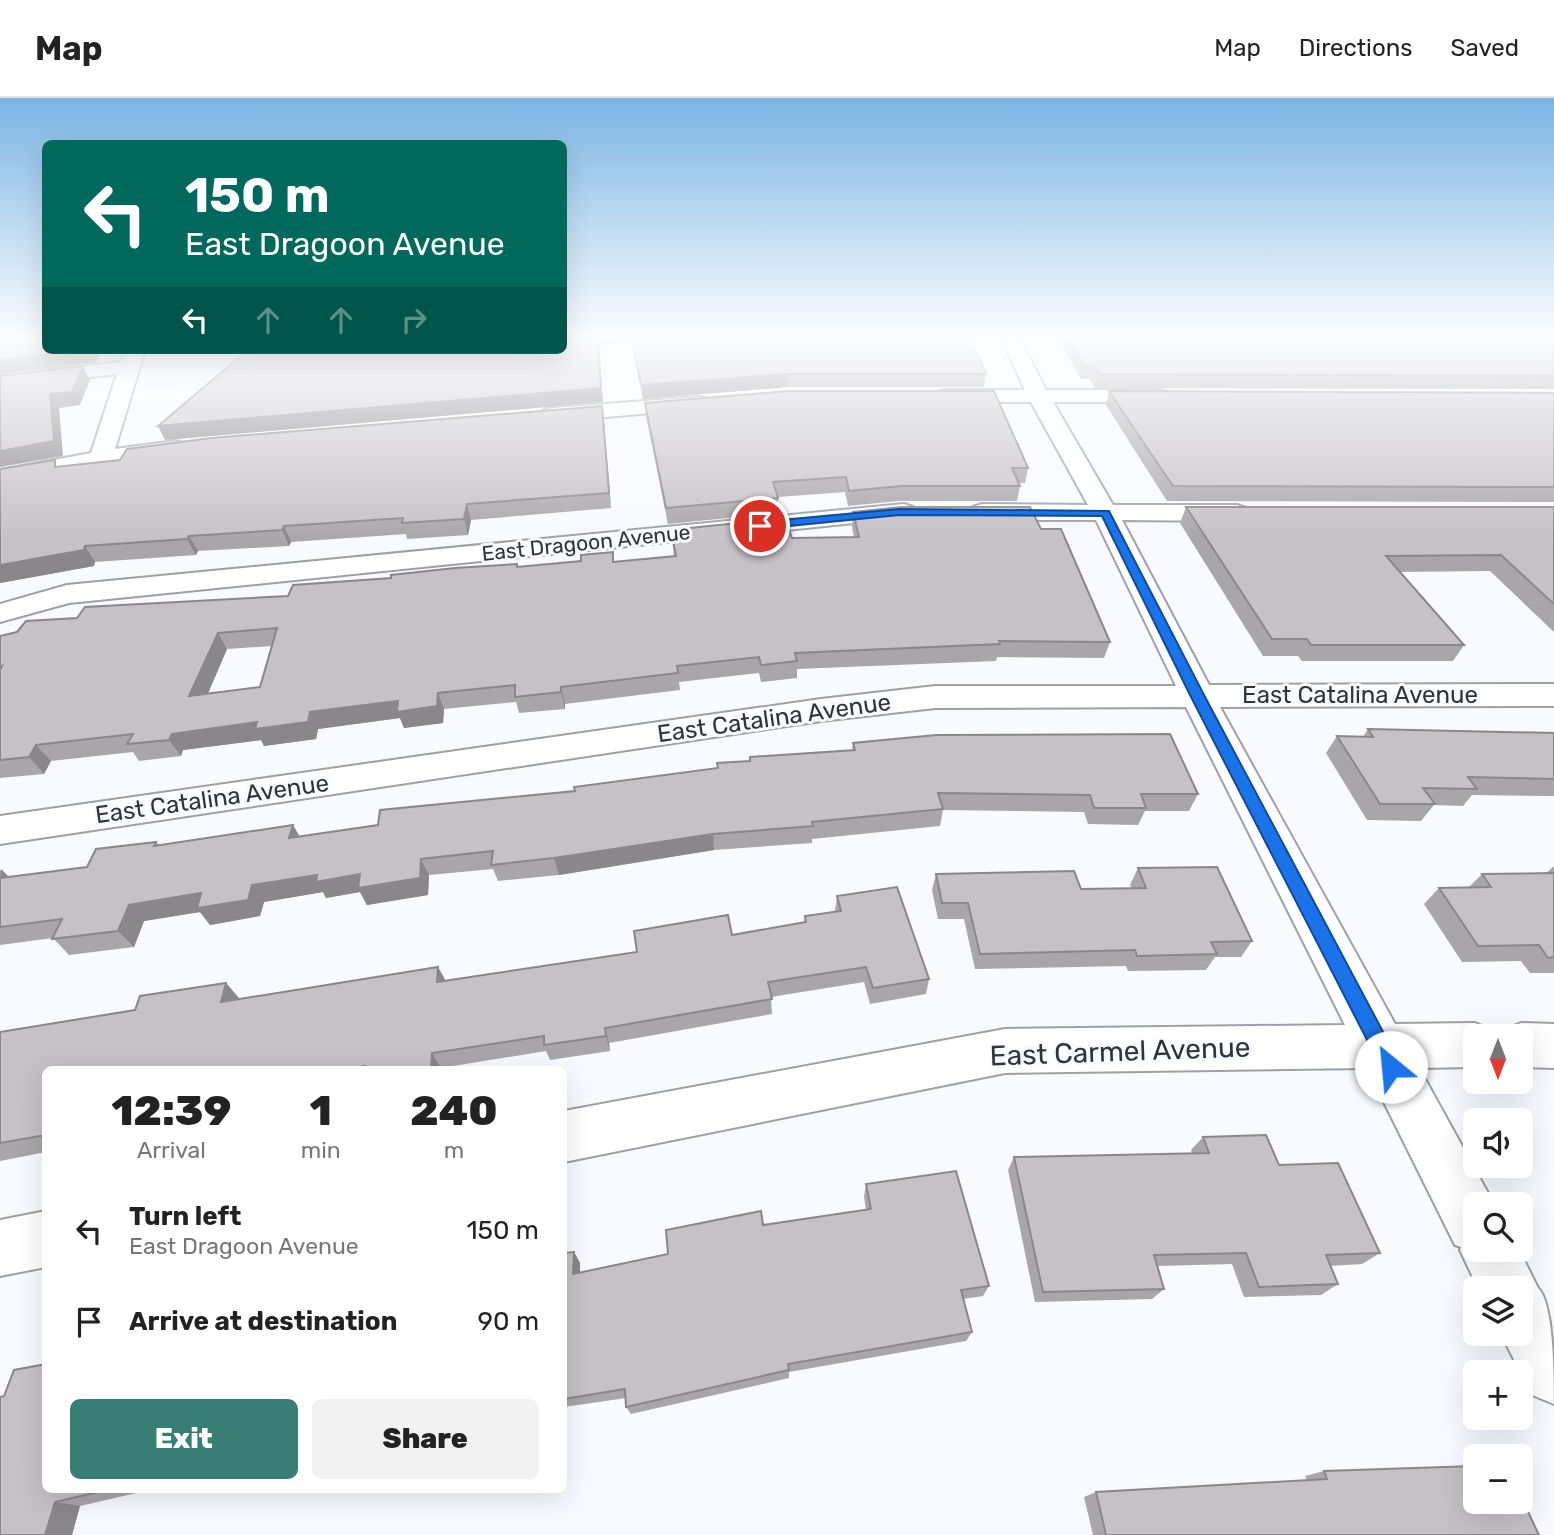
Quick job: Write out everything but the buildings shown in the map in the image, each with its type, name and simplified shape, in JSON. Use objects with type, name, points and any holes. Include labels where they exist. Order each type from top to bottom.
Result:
[{"type":"street","points":[[101,458],[117,406]]},
{"type":"street","points":[[524,417],[657,406]]},
{"type":"street","points":[[1044,406],[1105,513],[1197,695],[1463,1202]]},
{"type":"street","points":[[0,477],[101,458],[192,446]]},
{"type":"street","name":"East Dragoon Avenue","points":[[0,613],[67,594],[885,513],[927,512]]},
{"type":"street","points":[[954,512],[1269,513]]},
{"type":"street","name":"East Catalina Avenue","points":[[0,830],[821,710],[922,698],[1554,695]]},
{"type":"street","name":"East Carmel Avenue","points":[[567,1137],[1005,1051],[1463,1045]]},
{"type":"street","points":[[1533,1045],[1554,1046]]},
{"type":"street","points":[[0,1248],[42,1240]]},
{"type":"street","points":[[1533,1334],[1554,1373]]},
{"type":"route","points":[[760,526],[899,512],[1105,513],[1391,1067]]}]
